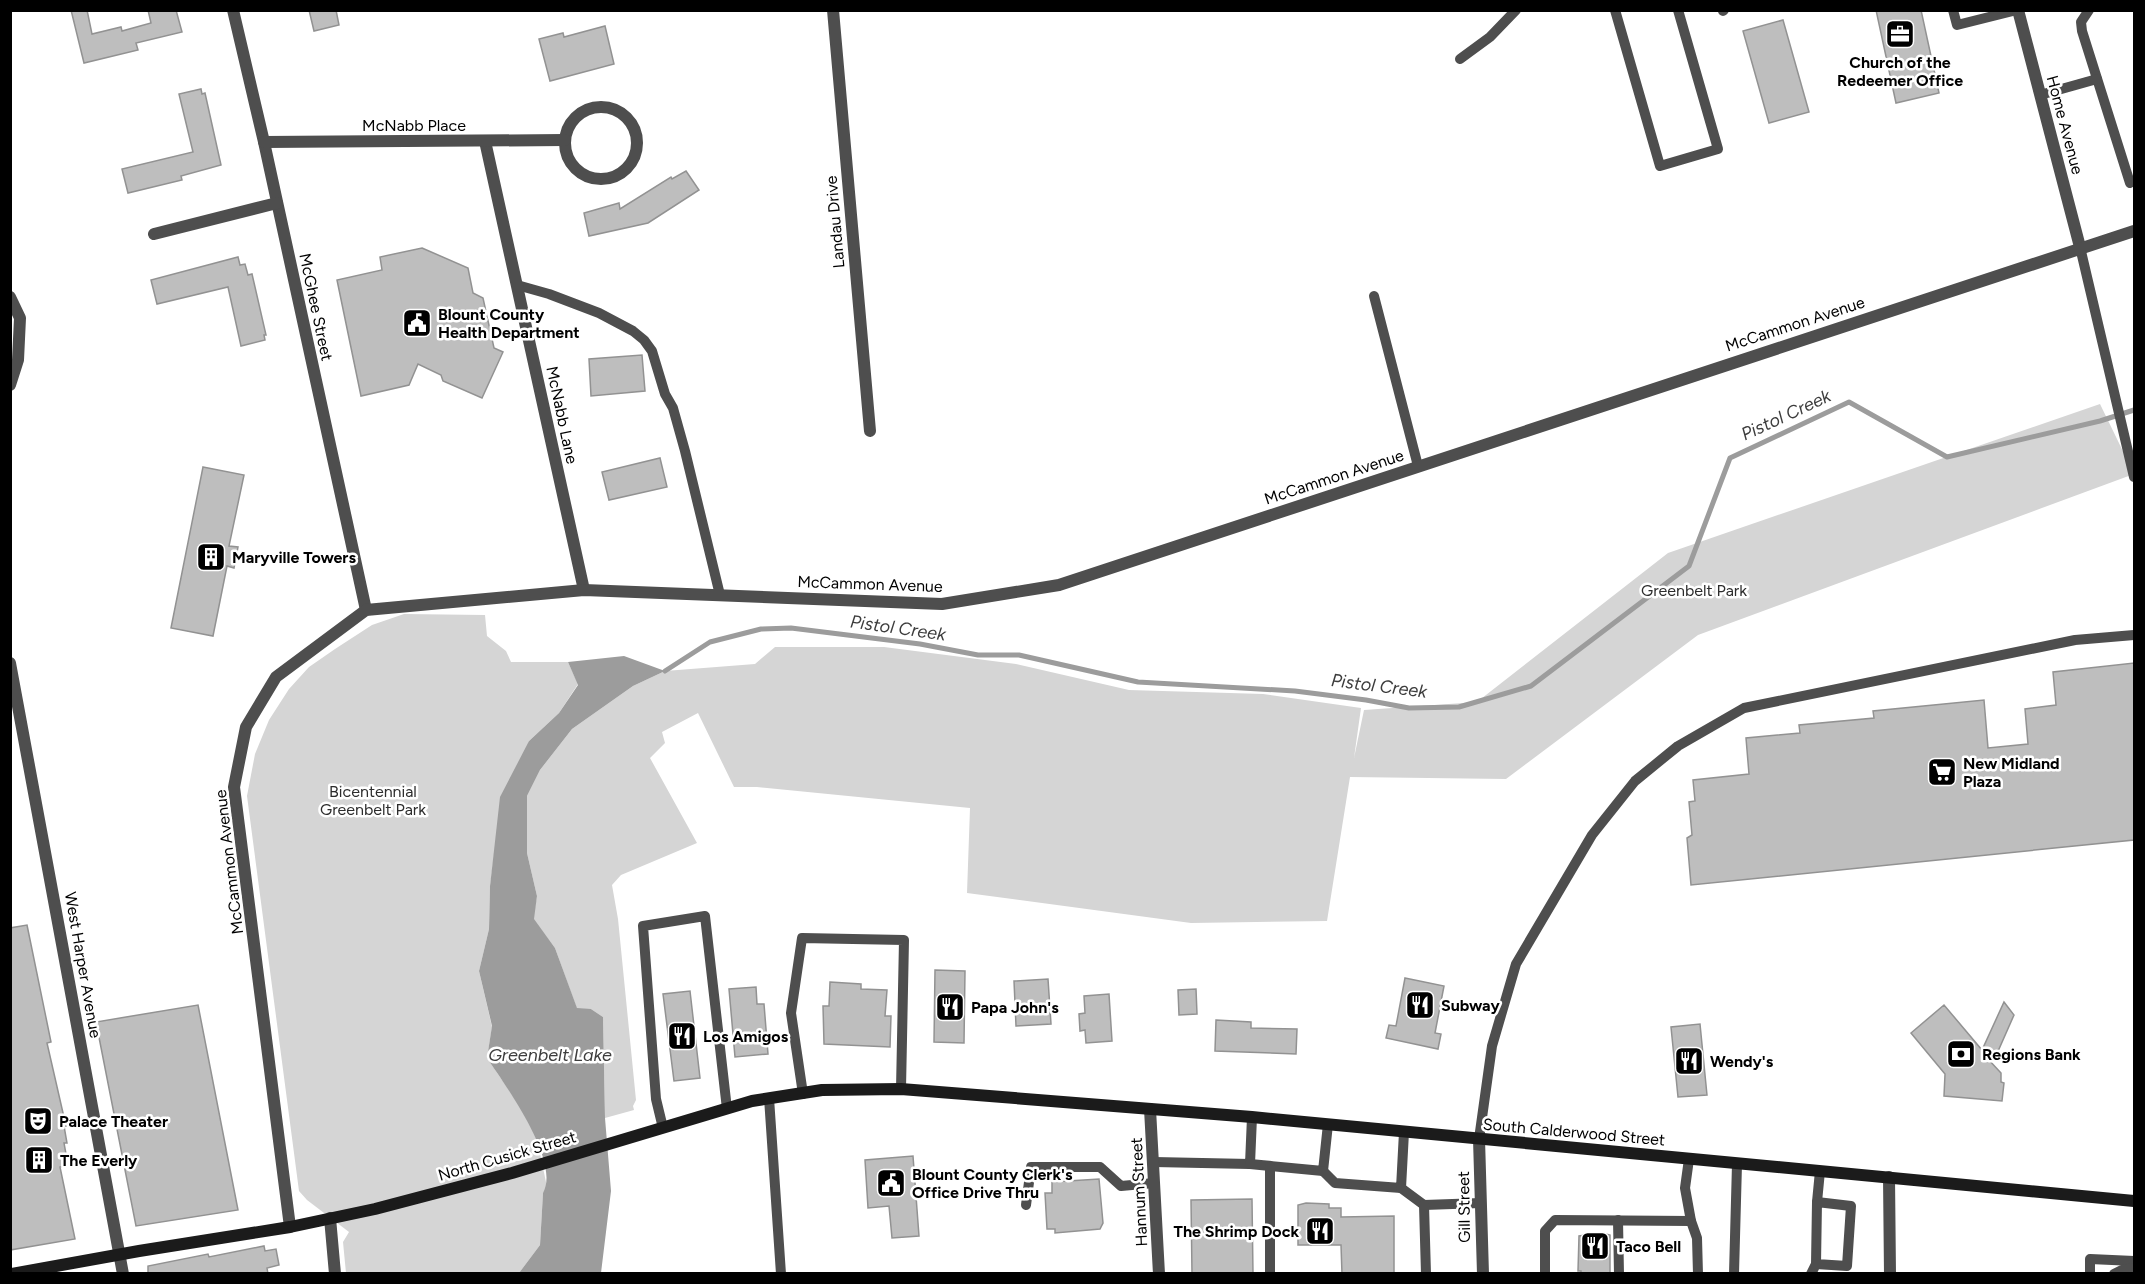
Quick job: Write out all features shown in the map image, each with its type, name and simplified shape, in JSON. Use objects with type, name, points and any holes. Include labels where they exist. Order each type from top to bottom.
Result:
[{"type":"main road","name":"North Cusick Street","points":[[12,1274],[290,1227],[375,1209],[512,1173],[769,1098],[822,1090],[901,1089],[1010,1098]]},
{"type":"main road","name":"South Calderwood Street","points":[[1010,1098],[1252,1117],[2134,1201]]},
{"type":"street","name":"McGhee Street","points":[[233,10],[366,610]]},
{"type":"street","name":"Landau Drive","points":[[832,10],[870,431]]},
{"type":"street","name":"Home Avenue","points":[[2018,10],[2080,247]]},
{"type":"street","points":[[604,107],[624,115],[632,124],[637,146],[634,158],[626,168],[616,176],[604,179],[592,178],[580,173],[571,164],[566,153],[565,140],[567,129],[582,112],[604,107]]},
{"type":"street","name":"McNabb Place","points":[[264,142],[565,140]]},
{"type":"street","name":"McNabb Lane","points":[[485,141],[584,590]]},
{"type":"street","points":[[154,234],[277,203]]},
{"type":"street","name":"McCammon Avenue","points":[[290,1227],[234,787],[246,728],[276,677],[366,610],[584,590],[942,604],[1059,585],[2134,231]]},
{"type":"street","points":[[10,297],[20,318],[18,360],[10,385]]},
{"type":"street","name":"West Harper Avenue","points":[[10,663],[123,1274]]},
{"type":"street","name":"Hannum Street","points":[[1150,1109],[1159,1274]]},
{"type":"street","name":"Gill Street","points":[[1479,1139],[1482,1274]]},
{"type":"street","points":[[1889,1177],[1890,1274]]},
{"type":"street","points":[[330,1218],[335,1274]]},
{"type":"lane","points":[[1460,59],[1490,37],[1516,10]]},
{"type":"lane","points":[[1615,10],[1660,166],[1718,149],[1678,10]]},
{"type":"lane","points":[[1953,10],[1957,25],[2018,10]]},
{"type":"lane","points":[[2089,10],[2081,22],[2082,31],[2130,183]]},
{"type":"lane","points":[[2040,95],[2097,79]]},
{"type":"lane","points":[[2080,247],[2134,477]]},
{"type":"lane","points":[[516,285],[549,294],[599,314],[633,331],[652,351],[665,394],[673,408],[685,451],[720,595]]},
{"type":"lane","points":[[1374,296],[1418,466]]},
{"type":"lane","points":[[1479,1139],[1492,1046],[1516,964],[1592,836],[1635,781],[1678,746],[1744,708],[2075,640],[2134,635]]},
{"type":"lane","points":[[663,1128],[656,1099],[644,926],[705,916],[727,1109]]},
{"type":"lane","points":[[803,1094],[791,1013],[802,938],[904,940],[901,1089]]},
{"type":"lane","points":[[769,1098],[781,1274]]},
{"type":"lane","points":[[1250,1164],[1252,1117]]},
{"type":"lane","points":[[1323,1171],[1328,1124]]},
{"type":"lane","points":[[1401,1188],[1404,1132]]},
{"type":"lane","points":[[1689,1159],[1685,1188],[1690,1221],[1697,1238],[1698,1274]]},
{"type":"lane","points":[[1154,1162],[1250,1164],[1323,1171],[1335,1182],[1401,1188],[1424,1205],[1481,1203]]},
{"type":"lane","points":[[1734,1274],[1737,1164]]},
{"type":"lane","points":[[1270,1166],[1270,1274]]},
{"type":"lane","points":[[1026,1205],[1031,1167],[1100,1167],[1121,1186],[1154,1184]]},
{"type":"lane","points":[[1817,1202],[1851,1206],[1847,1266],[1814,1269],[1817,1202],[1820,1171]]},
{"type":"lane","points":[[1424,1205],[1426,1274]]},
{"type":"lane","points":[[1545,1274],[1545,1232],[1555,1220],[1690,1221]]},
{"type":"lane","points":[[1618,1220],[1619,1274]]},
{"type":"lane","points":[[2091,1274],[2090,1259],[2134,1261]]},
{"type":"lane","points":[[2114,1274],[2134,1268]]},
{"type":"green space","name":"Greenbelt Park","points":[[2100,404],[2134,474],[1698,635],[1506,779],[1350,777],[1327,921],[1191,923],[967,893],[970,808],[757,787],[734,787],[698,713],[662,732],[665,743],[650,758],[697,843],[621,875],[612,885],[618,919],[636,1100],[634,1110],[605,1118],[603,1017],[591,1009],[577,1009],[555,948],[533,919],[537,896],[527,853],[527,796],[540,770],[572,729],[633,686],[665,671],[755,664],[775,647],[884,647],[1016,664],[1129,690],[1263,694],[1361,708],[1354,758],[1364,710],[1477,702],[1668,553]]},
{"type":"green space","name":"Bicentennial Greenbelt Park","points":[[404,614],[485,615],[487,636],[506,651],[511,662],[568,662],[578,684],[559,713],[529,741],[494,855],[490,886],[489,929],[479,971],[492,1027],[487,1058],[521,1108],[537,1139],[547,1187],[543,1193],[540,1245],[519,1273],[346,1273],[343,1242],[349,1232],[307,1200],[299,1191],[247,796],[255,754],[269,720],[289,689],[309,667],[335,649],[372,625]]},
{"type":"water","name":"Greenbelt Lake","points":[[624,656],[665,671],[633,686],[572,729],[540,770],[527,796],[527,853],[537,896],[534,919],[555,948],[577,1008],[591,1009],[603,1017],[605,1118],[611,1191],[601,1273],[519,1273],[540,1245],[546,1179],[538,1143],[517,1104],[487,1058],[492,1026],[479,971],[489,929],[490,886],[500,797],[529,741],[559,713],[578,685],[568,662]]},
{"type":"building","points":[[71,10],[87,10],[92,34],[121,27],[122,31],[151,23],[148,10],[176,10],[182,32],[136,43],[138,50],[84,63]]},
{"type":"building","points":[[309,10],[336,10],[339,25],[314,31]]},
{"type":"building","points":[[1876,10],[1921,10],[1939,93],[1896,103]]},
{"type":"building","points":[[1783,20],[1809,112],[1769,123],[1743,31]]},
{"type":"building","points":[[605,26],[614,64],[550,81],[539,39],[563,33],[564,37]]},
{"type":"building","points":[[201,89],[202,94],[205,93],[221,165],[181,176],[182,180],[128,193],[122,169],[193,152],[179,94]]},
{"type":"building","points":[[686,171],[699,190],[648,223],[589,236],[584,213],[619,203],[620,209],[671,177],[672,179]]},
{"type":"building","name":"Blount County Health Department","points":[[422,248],[468,268],[473,293],[483,298],[494,348],[503,352],[482,398],[443,381],[441,375],[418,364],[409,385],[361,396],[337,280],[382,270],[380,257]]},
{"type":"building","points":[[238,257],[240,265],[245,264],[248,275],[252,274],[266,335],[264,335],[265,340],[241,346],[228,287],[157,304],[151,280]]},
{"type":"building","points":[[642,355],[645,391],[591,396],[589,359]]},
{"type":"building","points":[[660,458],[667,487],[609,500],[602,472]]},
{"type":"building","name":"Maryville Towers","points":[[203,467],[244,475],[229,546],[238,547],[234,568],[227,566],[213,636],[171,628]]},
{"type":"building","name":"New Midland Plaza","points":[[2134,663],[2134,840],[1691,885],[1687,838],[1692,835],[1689,802],[1695,801],[1693,780],[1749,774],[1746,738],[1800,733],[1799,725],[1874,718],[1873,711],[1984,700],[1988,748],[2028,744],[2025,709],[2056,705],[2053,672]]},
{"type":"building","points":[[27,925],[51,1042],[47,1043],[66,1126],[64,1126],[67,1143],[64,1143],[68,1165],[60,1167],[75,1239],[10,1250],[10,928]]},
{"type":"building","name":"Papa John's","points":[[935,970],[965,971],[964,1043],[934,1042]]},
{"type":"building","name":"Subway","points":[[1405,978],[1444,986],[1435,1033],[1441,1034],[1438,1049],[1386,1038],[1389,1025],[1396,1026]]},
{"type":"building","points":[[1048,979],[1051,1024],[1016,1026],[1014,981]]},
{"type":"building","points":[[830,982],[861,984],[861,989],[887,990],[885,1016],[891,1016],[890,1047],[824,1044],[823,1006],[829,1006]]},
{"type":"building","points":[[756,987],[757,1004],[764,1004],[768,1054],[735,1057],[729,989]]},
{"type":"building","points":[[1196,989],[1197,1014],[1179,1015],[1178,990]]},
{"type":"building","name":"Los Amigos","points":[[690,991],[700,1078],[674,1081],[663,994]]},
{"type":"building","points":[[1109,994],[1112,1041],[1086,1043],[1085,1030],[1080,1031],[1079,1014],[1085,1013],[1084,996]]},
{"type":"building","name":"Regions Bank","points":[[2004,1002],[2014,1015],[1999,1049],[1988,1059],[2001,1073],[2001,1082],[2004,1083],[2002,1101],[1944,1096],[1945,1074],[1911,1033],[1944,1005],[1982,1050]]},
{"type":"building","points":[[198,1005],[238,1210],[136,1226],[96,1022]]},
{"type":"building","points":[[1216,1020],[1251,1022],[1251,1028],[1297,1029],[1296,1054],[1215,1051]]},
{"type":"building","name":"Wendy's","points":[[1700,1024],[1707,1095],[1678,1097],[1671,1027]]},
{"type":"building","name":"Blount County Clerk's Office Drive Thru","points":[[913,1156],[919,1236],[892,1238],[889,1206],[868,1208],[865,1160]]},
{"type":"building","points":[[1099,1179],[1103,1223],[1100,1229],[1055,1233],[1055,1229],[1047,1229],[1045,1193],[1052,1193],[1052,1182]]},
{"type":"building","points":[[1252,1199],[1253,1274],[1192,1274],[1191,1200]]},
{"type":"building","points":[[1329,1204],[1329,1208],[1341,1208],[1341,1217],[1394,1216],[1394,1274],[1342,1274],[1341,1245],[1298,1245],[1298,1205]]},
{"type":"building","name":"Taco Bell","points":[[1602,1233],[1610,1235],[1610,1274],[1581,1274],[1581,1271],[1578,1271],[1579,1236]]},
{"type":"building","points":[[264,1246],[265,1251],[276,1249],[279,1265],[267,1268],[268,1274],[148,1274],[148,1266]]},
{"type":"waterway","name":"Pistol Creek","points":[[665,671],[710,642],[761,629],[791,628],[920,644],[978,655],[1019,655],[1138,682],[1295,691],[1409,708],[1459,707],[1531,686],[1689,566],[1730,458],[1849,402],[1947,457],[2100,421],[2134,410]]},
{"type":"place","name":"Church of the Redeemer Office","points":[[1900,34]]},
{"type":"place","name":"Blount County Health Department","points":[[417,323]]},
{"type":"place","name":"Maryville Towers","points":[[211,557]]},
{"type":"place","name":"New Midland Plaza","points":[[1942,772]]},
{"type":"place","name":"Subway","points":[[1420,1005]]},
{"type":"place","name":"Papa John's","points":[[950,1007]]},
{"type":"place","name":"Los Amigos","points":[[682,1036]]},
{"type":"place","name":"Regions Bank","points":[[1961,1054]]},
{"type":"place","name":"Wendy's","points":[[1689,1061]]},
{"type":"place","name":"Palace Theater","points":[[38,1121]]},
{"type":"place","name":"The Everly","points":[[39,1160]]},
{"type":"place","name":"Blount County Clerk's Office Drive Thru","points":[[891,1183]]},
{"type":"place","name":"The Shrimp Dock","points":[[1320,1231]]},
{"type":"place","name":"Taco Bell","points":[[1595,1246]]}]
